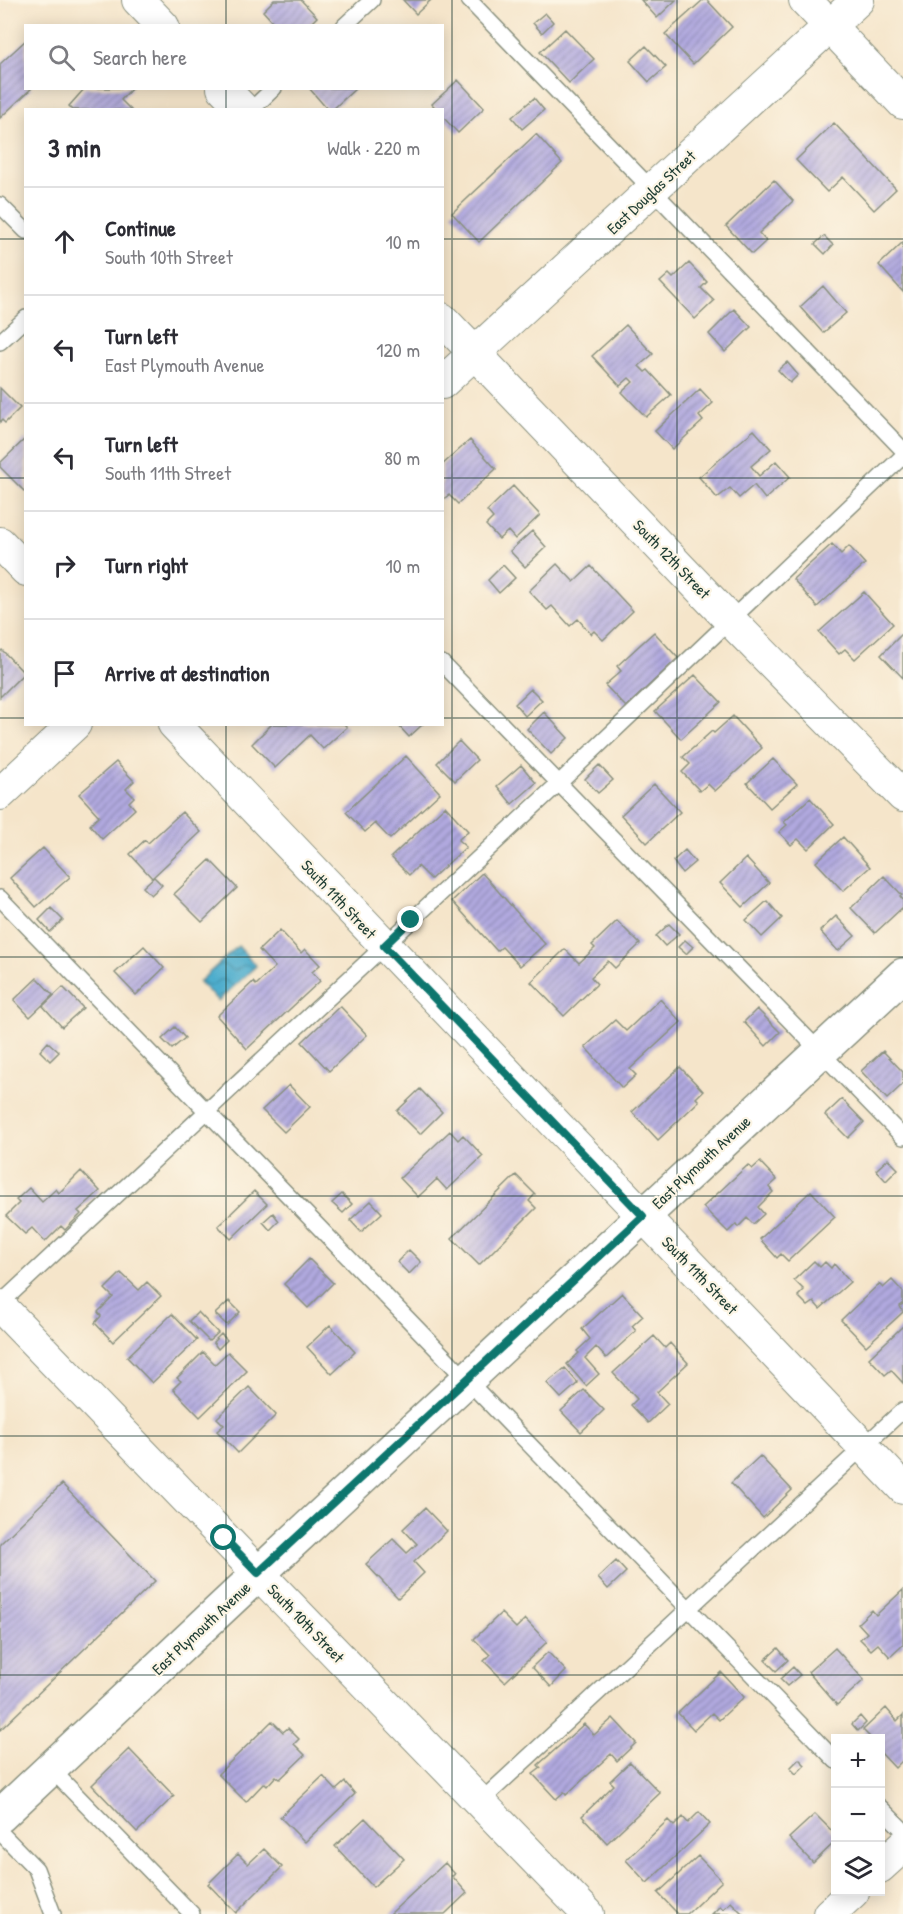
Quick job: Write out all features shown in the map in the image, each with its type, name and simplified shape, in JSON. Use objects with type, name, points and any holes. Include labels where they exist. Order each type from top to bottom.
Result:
[{"type":"main road","name":"East Plymouth Avenue","points":[[0,1816],[258,1573],[903,975]]},
{"type":"street","points":[[138,0],[161,24]]},
{"type":"street","points":[[805,0],[903,103]]},
{"type":"street","name":"East Douglas Street","points":[[444,381],[858,0]]},
{"type":"street","points":[[226,90],[242,108]]},
{"type":"street","name":"South 12th Street","points":[[444,321],[731,621],[903,796]]},
{"type":"street","points":[[0,543],[24,568]]},
{"type":"street","points":[[0,794],[73,726]]},
{"type":"street","name":"South 11th Street","points":[[176,726],[903,1488]]},
{"type":"street","name":"South 10th Street","points":[[0,1305],[588,1914]]},
{"type":"street","points":[[885,1862],[903,1846]]},
{"type":"street","points":[[829,1914],[849,1896]]},
{"type":"lane","points":[[346,24],[372,0]]},
{"type":"lane","points":[[469,0],[903,450]]},
{"type":"lane","points":[[253,108],[272,90]]},
{"type":"lane","points":[[0,205],[24,229]]},
{"type":"lane","points":[[0,342],[24,320]]},
{"type":"lane","points":[[0,1305],[558,784],[903,456]]},
{"type":"lane","points":[[444,665],[903,1137]]},
{"type":"lane","points":[[0,898],[831,1756]]},
{"type":"lane","points":[[480,1802],[903,1410]]},
{"type":"lane","points":[[51,1768],[192,1914]]},
{"type":"lane","points":[[885,1812],[903,1830]]},
{"type":"lane","points":[[0,1832],[36,1869],[53,1914]]},
{"type":"water","points":[[238,946],[256,966],[218,1001],[199,982]]},
{"type":"building","points":[[274,0],[301,0],[317,17],[310,24],[272,24],[273,22],[263,11]]},
{"type":"building","points":[[403,0],[431,0],[416,14]]},
{"type":"building","points":[[641,0],[676,0],[657,18]]},
{"type":"building","points":[[703,0],[707,0],[732,27],[693,64],[665,34]]},
{"type":"building","points":[[545,13],[553,22],[542,33],[533,23]]},
{"type":"building","points":[[565,29],[594,59],[569,83],[540,52]]},
{"type":"building","points":[[24,42],[24,90],[30,90],[0,118],[0,64]]},
{"type":"building","points":[[646,46],[666,67],[649,82],[630,61]]},
{"type":"building","points":[[458,80],[484,108],[458,133],[444,118],[444,108],[435,108],[432,104]]},
{"type":"building","points":[[83,90],[130,90],[121,100],[129,108],[71,108],[69,106]]},
{"type":"building","points":[[311,90],[354,90],[334,108],[326,108]]},
{"type":"building","points":[[534,98],[544,110],[522,129],[512,117]]},
{"type":"building","points":[[834,123],[896,189],[874,210],[843,177],[827,192],[796,160]]},
{"type":"building","points":[[536,134],[562,163],[479,242],[452,213]]},
{"type":"building","points":[[774,180],[793,201],[759,233],[766,241],[752,254],[726,226]]},
{"type":"building","points":[[824,236],[833,245],[825,254],[815,244]]},
{"type":"building","points":[[903,242],[903,292],[879,265]]},
{"type":"building","points":[[689,263],[707,282],[701,288],[714,301],[695,319],[660,282],[669,274],[673,278]]},
{"type":"building","points":[[823,286],[846,313],[823,333],[800,307]]},
{"type":"building","points":[[734,309],[751,327],[725,352],[709,334]]},
{"type":"building","points":[[626,325],[653,354],[639,366],[645,372],[648,370],[671,395],[646,417],[622,392],[633,382],[629,378],[620,386],[592,356]]},
{"type":"building","points":[[787,362],[798,375],[790,383],[778,370]]},
{"type":"building","points":[[0,388],[20,408],[5,423],[2,420],[0,422]]},
{"type":"building","points":[[700,389],[713,403],[699,416],[703,421],[672,449],[655,431]]},
{"type":"building","points":[[754,430],[771,449],[751,466],[759,476],[776,461],[790,477],[765,499],[754,485],[739,498],[730,488],[717,498],[699,477]]},
{"type":"building","points":[[24,440],[24,491],[0,467],[0,463]]},
{"type":"building","points":[[470,440],[496,469],[458,504],[449,495],[444,499],[444,463]]},
{"type":"building","points":[[513,486],[540,515],[515,539],[508,531],[499,539],[486,525],[493,518],[487,511]]},
{"type":"building","points":[[532,531],[546,547],[525,567],[510,551]]},
{"type":"building","points":[[832,544],[841,554],[849,546],[865,564],[817,607],[793,579]]},
{"type":"building","points":[[557,564],[574,582],[591,566],[633,611],[603,640],[594,631],[591,634],[578,619],[570,626],[552,606],[547,610],[529,591]]},
{"type":"building","points":[[503,565],[515,578],[499,593],[488,580]]},
{"type":"building","points":[[864,592],[893,624],[855,659],[845,649],[839,654],[819,632]]},
{"type":"building","points":[[654,632],[678,658],[626,707],[605,685],[621,671],[617,666]]},
{"type":"building","points":[[903,633],[903,678],[881,655]]},
{"type":"building","points":[[2,650],[24,673],[0,697],[0,652]]},
{"type":"building","points":[[695,675],[721,702],[681,739],[655,711]]},
{"type":"building","points":[[531,689],[542,700],[525,716],[515,704]]},
{"type":"building","points":[[544,712],[568,738],[551,754],[527,729]]},
{"type":"building","points":[[733,716],[762,748],[715,791],[708,784],[700,791],[682,772],[690,764],[683,757]]},
{"type":"building","points":[[270,726],[347,727],[323,749],[310,735],[275,768],[252,744]]},
{"type":"building","points":[[399,726],[421,726],[409,737]]},
{"type":"building","points":[[459,741],[477,760],[455,781],[437,763]]},
{"type":"building","points":[[406,756],[440,793],[390,839],[375,823],[365,832],[346,812]]},
{"type":"building","points":[[773,759],[797,784],[770,808],[747,783]]},
{"type":"building","points":[[116,762],[134,781],[126,789],[134,797],[129,802],[135,809],[102,839],[90,825],[99,816],[79,794]]},
{"type":"building","points":[[521,765],[536,783],[512,804],[497,786]]},
{"type":"building","points":[[599,765],[613,780],[598,793],[585,779]]},
{"type":"building","points":[[654,784],[680,812],[647,843],[621,815]]},
{"type":"building","points":[[810,798],[834,824],[808,849],[798,839],[791,845],[779,832],[787,825],[784,822]]},
{"type":"building","points":[[445,806],[468,831],[458,840],[466,847],[431,879],[418,866],[409,875],[391,857]]},
{"type":"building","points":[[182,812],[201,832],[152,878],[130,854],[145,840],[148,843]]},
{"type":"building","points":[[843,837],[870,867],[843,891],[816,862]]},
{"type":"building","points":[[43,848],[70,877],[36,907],[10,878]]},
{"type":"building","points":[[685,850],[695,862],[682,873],[673,861]]},
{"type":"building","points":[[746,858],[769,883],[743,907],[720,883]]},
{"type":"building","points":[[210,860],[237,888],[202,922],[174,894]]},
{"type":"building","points":[[482,873],[545,944],[520,966],[502,947],[497,951],[452,901]]},
{"type":"building","points":[[884,876],[902,895],[900,896],[903,900],[903,907],[875,933],[851,908]]},
{"type":"building","points":[[154,877],[162,885],[151,895],[143,887]]},
{"type":"building","points":[[767,901],[782,918],[762,937],[746,920]]},
{"type":"building","points":[[51,908],[63,920],[50,932],[39,920]]},
{"type":"building","points":[[836,916],[855,936],[838,951],[820,931]]},
{"type":"building","points":[[617,921],[640,944],[615,968],[608,961],[591,977],[597,984],[564,1016],[531,982],[565,949],[579,963],[595,948],[592,945]]},
{"type":"building","points":[[669,924],[679,934],[665,946],[656,936]]},
{"type":"building","points":[[280,930],[301,953],[305,949],[320,965],[312,972],[320,981],[247,1049],[217,1016],[253,982],[256,985],[275,967],[259,950]]},
{"type":"building","points":[[685,940],[693,947],[686,954],[678,947]]},
{"type":"building","points":[[144,946],[164,968],[136,995],[115,973]]},
{"type":"building","points":[[37,978],[53,995],[30,1017],[14,1000]]},
{"type":"building","points":[[63,987],[83,1008],[62,1027],[43,1006]]},
{"type":"building","points":[[660,999],[681,1022],[630,1069],[636,1075],[622,1088],[585,1047],[615,1020],[626,1031]]},
{"type":"building","points":[[340,1006],[367,1035],[329,1071],[302,1042]]},
{"type":"building","points":[[757,1009],[780,1032],[766,1046],[744,1022]]},
{"type":"building","points":[[175,1027],[185,1038],[172,1049],[162,1039]]},
{"type":"building","points":[[48,1042],[59,1052],[50,1061],[40,1051]]},
{"type":"building","points":[[883,1051],[903,1072],[903,1084],[887,1099],[861,1071]]},
{"type":"building","points":[[680,1067],[703,1091],[696,1098],[699,1101],[658,1140],[632,1112]]},
{"type":"building","points":[[289,1085],[310,1107],[284,1132],[262,1110]]},
{"type":"building","points":[[420,1089],[442,1112],[420,1134],[397,1111]]},
{"type":"building","points":[[842,1099],[864,1122],[848,1138],[825,1115]]},
{"type":"building","points":[[450,1131],[458,1140],[463,1135],[483,1156],[447,1190],[437,1179],[418,1197],[400,1178]]},
{"type":"building","points":[[888,1159],[898,1169],[886,1181],[876,1170]]},
{"type":"building","points":[[760,1162],[777,1180],[769,1187],[773,1192],[758,1207],[764,1214],[753,1224],[747,1218],[738,1227],[736,1224],[728,1232],[703,1207],[748,1165],[752,1169]]},
{"type":"building","points":[[81,1171],[100,1191],[78,1211],[81,1214],[65,1230],[61,1226],[45,1242],[32,1228],[25,1234],[6,1216],[19,1203],[16,1200],[29,1188],[42,1202],[56,1189],[59,1193]]},
{"type":"building","points":[[516,1175],[535,1194],[529,1201],[536,1208],[479,1265],[452,1238]]},
{"type":"building","points":[[254,1191],[267,1204],[231,1239],[218,1226]]},
{"type":"building","points":[[811,1191],[835,1217],[788,1261],[781,1254],[777,1258],[760,1239]]},
{"type":"building","points":[[342,1194],[352,1204],[343,1213],[332,1203]]},
{"type":"building","points":[[371,1201],[382,1213],[361,1232],[350,1220]]},
{"type":"building","points":[[273,1213],[279,1221],[270,1230],[263,1222]]},
{"type":"building","points":[[409,1250],[421,1262],[409,1274],[397,1262]]},
{"type":"building","points":[[309,1259],[333,1283],[308,1308],[284,1284]]},
{"type":"building","points":[[814,1261],[820,1267],[825,1262],[831,1268],[834,1264],[850,1282],[820,1309],[814,1302],[808,1306],[798,1296],[804,1290],[794,1280]]},
{"type":"building","points":[[121,1273],[139,1290],[147,1282],[161,1296],[113,1342],[95,1323],[101,1316],[98,1312],[113,1297],[105,1289]]},
{"type":"building","points":[[892,1280],[903,1292],[903,1304],[900,1306],[903,1312],[866,1346],[841,1320],[879,1284],[883,1288]]},
{"type":"building","points":[[622,1293],[643,1316],[632,1326],[636,1331],[606,1358],[596,1347],[585,1358],[599,1374],[586,1386],[567,1364],[590,1339],[582,1329]]},
{"type":"building","points":[[229,1301],[240,1312],[227,1325],[215,1314]]},
{"type":"building","points":[[198,1312],[218,1333],[209,1341],[189,1321]]},
{"type":"building","points":[[172,1314],[197,1340],[152,1383],[127,1357]]},
{"type":"building","points":[[330,1325],[355,1352],[332,1374],[307,1347]]},
{"type":"building","points":[[903,1326],[903,1383],[891,1370],[885,1375],[869,1358]]},
{"type":"building","points":[[221,1334],[227,1340],[218,1349],[213,1342]]},
{"type":"building","points":[[654,1336],[665,1348],[670,1343],[688,1363],[657,1392],[668,1404],[648,1423],[631,1405],[637,1399],[613,1373]]},
{"type":"building","points":[[203,1352],[215,1364],[228,1352],[247,1371],[200,1417],[173,1389],[181,1381],[177,1378]]},
{"type":"building","points":[[565,1368],[578,1383],[561,1398],[547,1383]]},
{"type":"building","points":[[249,1387],[276,1415],[238,1453],[217,1431],[224,1425],[217,1418]]},
{"type":"building","points":[[584,1390],[604,1410],[581,1432],[561,1411]]},
{"type":"building","points":[[760,1456],[792,1490],[763,1518],[731,1483]]},
{"type":"building","points":[[62,1484],[155,1581],[0,1730],[0,1544]]},
{"type":"building","points":[[425,1508],[447,1531],[414,1562],[424,1573],[398,1598],[366,1564],[393,1539],[407,1553],[417,1544],[403,1529]]},
{"type":"building","points":[[616,1561],[626,1572],[608,1589],[598,1578]]},
{"type":"building","points":[[903,1590],[903,1645],[890,1657],[878,1644],[871,1650],[860,1639],[867,1633],[858,1623],[872,1610],[876,1615]]},
{"type":"building","points":[[501,1613],[516,1628],[525,1619],[547,1642],[505,1682],[484,1661],[490,1655],[474,1639]]},
{"type":"building","points":[[778,1648],[788,1660],[776,1671],[765,1660]]},
{"type":"building","points":[[835,1648],[864,1680],[837,1705],[808,1672]]},
{"type":"building","points":[[548,1652],[566,1671],[551,1687],[532,1667]]},
{"type":"building","points":[[793,1667],[800,1675],[787,1686],[780,1679]]},
{"type":"building","points":[[721,1672],[744,1697],[719,1720],[712,1713],[694,1730],[678,1713]]},
{"type":"building","points":[[886,1708],[897,1721],[903,1715],[903,1760],[895,1768],[885,1757],[885,1734],[867,1734],[863,1730]]},
{"type":"building","points":[[860,1716],[866,1723],[858,1731],[852,1724]]},
{"type":"building","points":[[613,1718],[636,1743],[617,1761],[611,1754],[566,1795],[564,1792],[556,1799],[533,1774],[541,1768],[538,1765],[584,1724],[594,1735]]},
{"type":"building","points":[[272,1721],[283,1732],[288,1728],[299,1739],[294,1744],[305,1755],[280,1779],[276,1776],[267,1786],[264,1783],[246,1802],[218,1774]]},
{"type":"building","points":[[129,1749],[174,1796],[137,1832],[92,1785]]},
{"type":"building","points":[[799,1759],[805,1765],[796,1774],[790,1768]]},
{"type":"building","points":[[630,1762],[660,1793],[607,1843],[582,1816],[614,1785],[610,1781]]},
{"type":"building","points":[[323,1776],[336,1790],[345,1782],[355,1794],[305,1842],[280,1817]]},
{"type":"building","points":[[699,1812],[710,1824],[647,1883],[626,1860],[668,1820],[674,1826],[683,1817],[688,1823]]},
{"type":"building","points":[[815,1814],[831,1830],[831,1846],[813,1863],[789,1838]]},
{"type":"building","points":[[365,1818],[404,1859],[373,1887],[335,1846]]},
{"type":"building","points":[[264,1849],[282,1867],[236,1913],[208,1884],[238,1854],[248,1864]]},
{"type":"building","points":[[698,1856],[722,1881],[687,1914],[678,1914],[658,1893]]},
{"type":"building","points":[[445,1863],[455,1874],[452,1876],[467,1893],[445,1914],[390,1914]]},
{"type":"building","points":[[731,1902],[743,1914],[712,1914],[720,1906],[723,1909]]},
{"type":"route","points":[[224,1538],[258,1573],[643,1216],[384,946],[411,920]]}]
